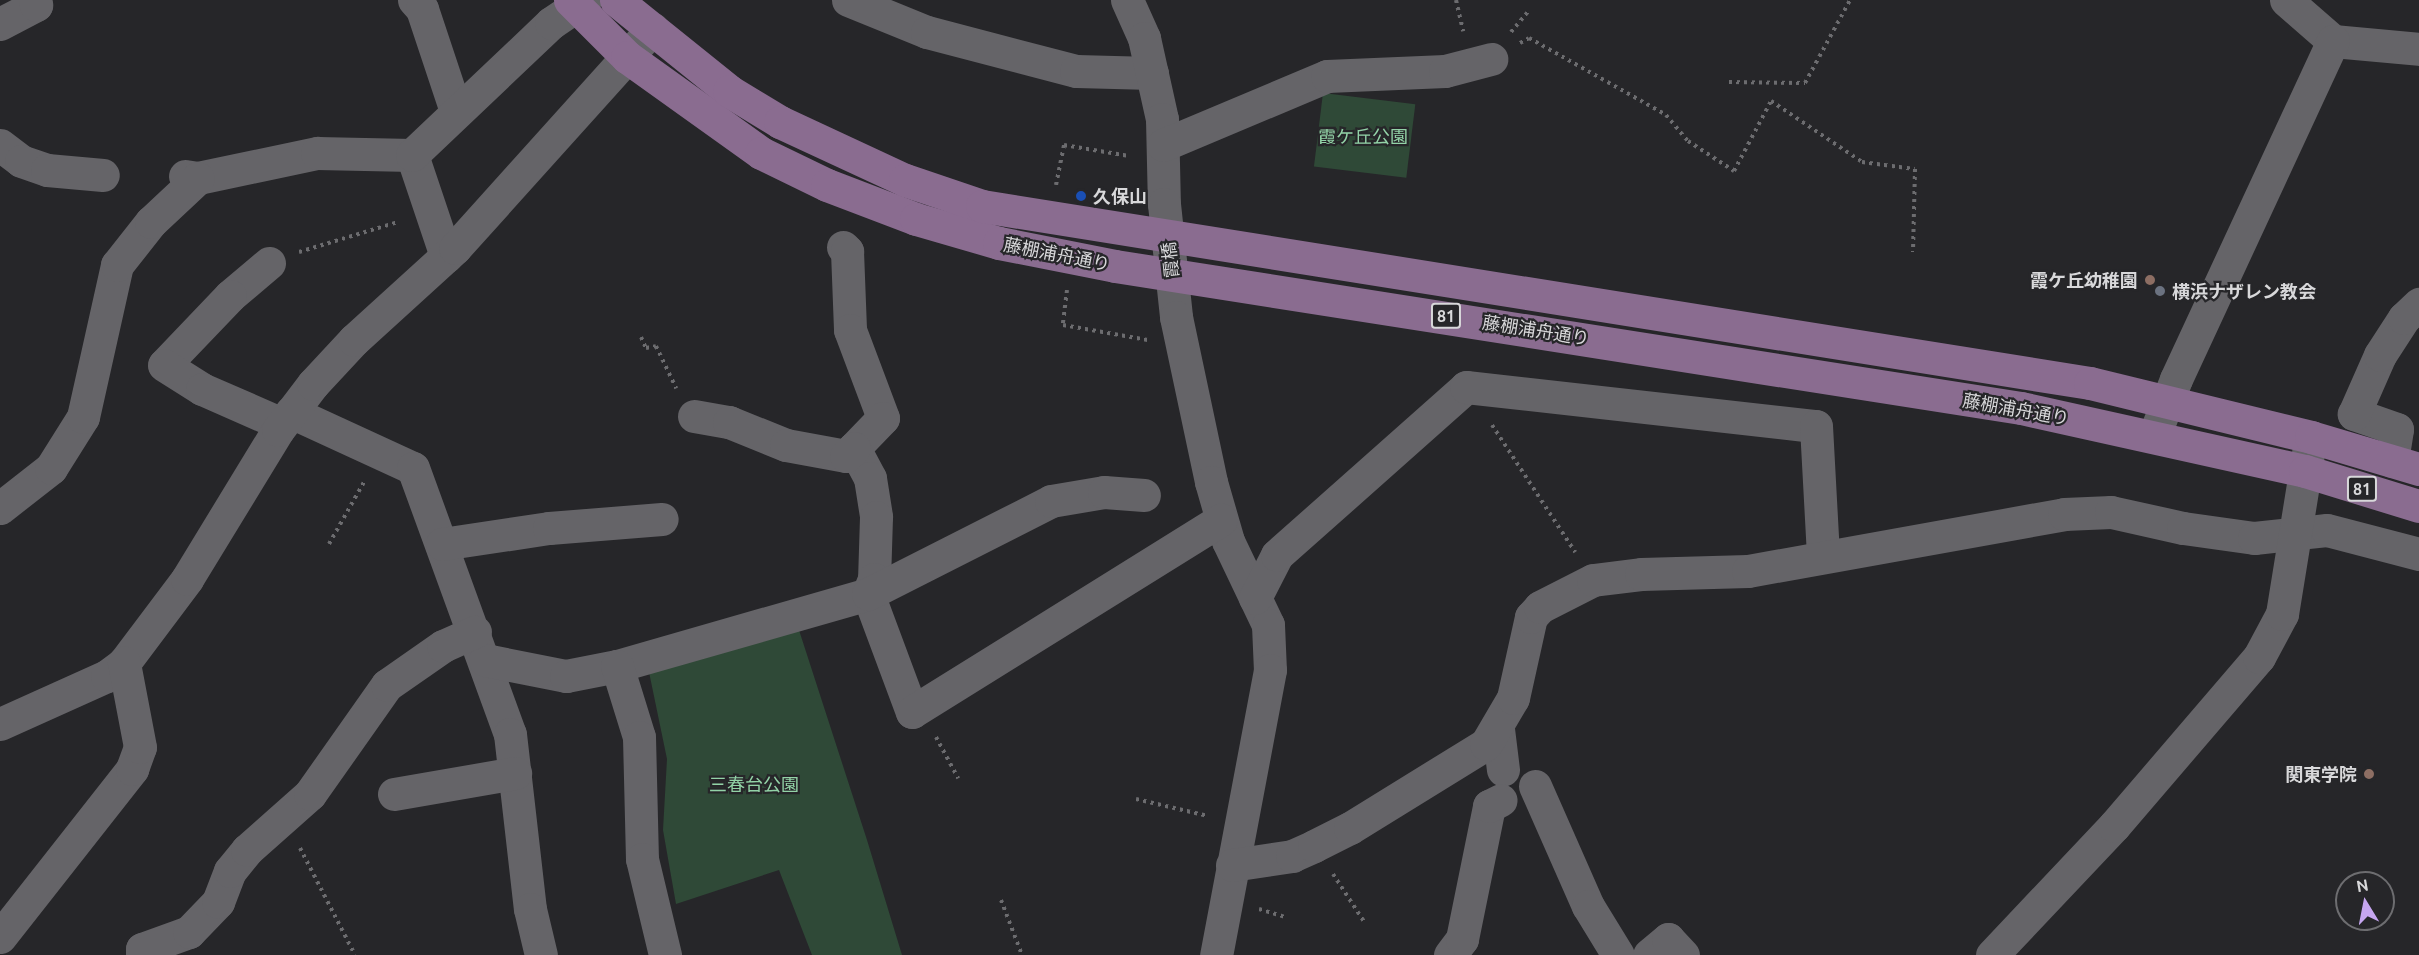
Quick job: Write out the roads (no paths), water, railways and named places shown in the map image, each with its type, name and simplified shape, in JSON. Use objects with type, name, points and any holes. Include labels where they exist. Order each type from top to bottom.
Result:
[{"type":"main road","name":"藤棚浦舟通り","points":[[616,0],[729,91],[780,122],[905,180],[982,206],[2079,382],[2311,438],[2406,465]]},
{"type":"main road","name":"藤棚浦舟通り","points":[[577,2],[627,57],[761,153],[827,185],[916,219],[999,243],[1115,266],[2021,408],[2305,471],[2419,506]]},
{"type":"street","points":[[0,24],[36,5],[35,0]]},
{"type":"street","points":[[414,0],[422,9],[456,111]]},
{"type":"street","points":[[848,0],[927,32],[1065,68],[1152,73]]},
{"type":"street","name":"霞橋","points":[[1127,0],[1144,38],[1162,119],[1164,204],[1176,317],[1209,518],[1256,598],[1268,625],[1270,670],[1216,955]]},
{"type":"street","points":[[2286,0],[2333,41],[2419,49]]},
{"type":"street","points":[[0,508],[51,468],[83,417],[117,265],[191,177],[317,153],[412,155],[456,111],[577,2]]},
{"type":"street","points":[[0,724],[107,676],[124,663],[187,579],[287,418],[354,340],[446,256],[652,28]]},
{"type":"street","points":[[2154,436],[2166,402],[2333,41]]},
{"type":"street","points":[[1164,153],[1327,76],[1445,71],[1499,54]]},
{"type":"street","points":[[0,145],[21,161],[47,170],[103,175]]},
{"type":"street","points":[[412,155],[446,256]]},
{"type":"street","points":[[694,416],[729,422],[786,445],[846,456],[883,418],[850,330],[847,251],[843,247]]},
{"type":"street","points":[[269,263],[230,296],[164,365],[202,390],[287,418],[381,453],[413,468],[480,646],[510,734],[530,909],[541,955]]},
{"type":"street","points":[[2406,465],[2397,429],[2354,414],[2380,355],[2404,318],[2419,304]]},
{"type":"street","points":[[1256,598],[1277,555],[1467,387],[1816,426],[1824,556]]},
{"type":"street","points":[[1992,955],[2114,826],[2259,657],[2282,614],[2311,438]]},
{"type":"street","points":[[855,448],[870,478],[876,517],[874,579],[868,594],[912,712],[1209,518]]},
{"type":"street","points":[[142,955],[142,949],[189,932],[218,902],[230,871],[247,850],[310,794],[387,685],[443,646],[480,646],[566,676],[617,666],[868,594],[1051,501],[1104,492],[1144,495]]},
{"type":"street","points":[[1232,865],[1292,856],[1314,846],[1350,828],[1486,744],[1498,729],[1513,698],[1531,617],[1540,607],[1593,580],[1641,574],[1748,571],[2064,514],[2111,512],[2183,528],[2254,538],[2327,530],[2419,554]]},
{"type":"street","points":[[442,544],[549,528],[662,519]]},
{"type":"street","points":[[0,937],[132,770],[140,747],[124,663]]},
{"type":"street","points":[[617,666],[639,737],[642,859],[665,955]]},
{"type":"street","points":[[1450,955],[1462,939],[1489,806],[1502,785],[1498,729]]},
{"type":"street","points":[[393,794],[515,773]]},
{"type":"street","points":[[1534,786],[1588,906],[1618,955]]},
{"type":"street","points":[[1649,955],[1668,939],[1683,955]]},
{"type":"place","name":"久保山","points":[[1081,196]]},
{"type":"place","name":"霞ケ丘幼稚園","points":[[2150,280]]},
{"type":"place","name":"横浜ナザレン教会","points":[[2160,291]]},
{"type":"place","name":"関東学院","points":[[2369,774]]},
{"type":"park label","name":"霞ケ丘公園","points":[[1363,136]]},
{"type":"park label","name":"三春台公園","points":[[754,784]]}]
